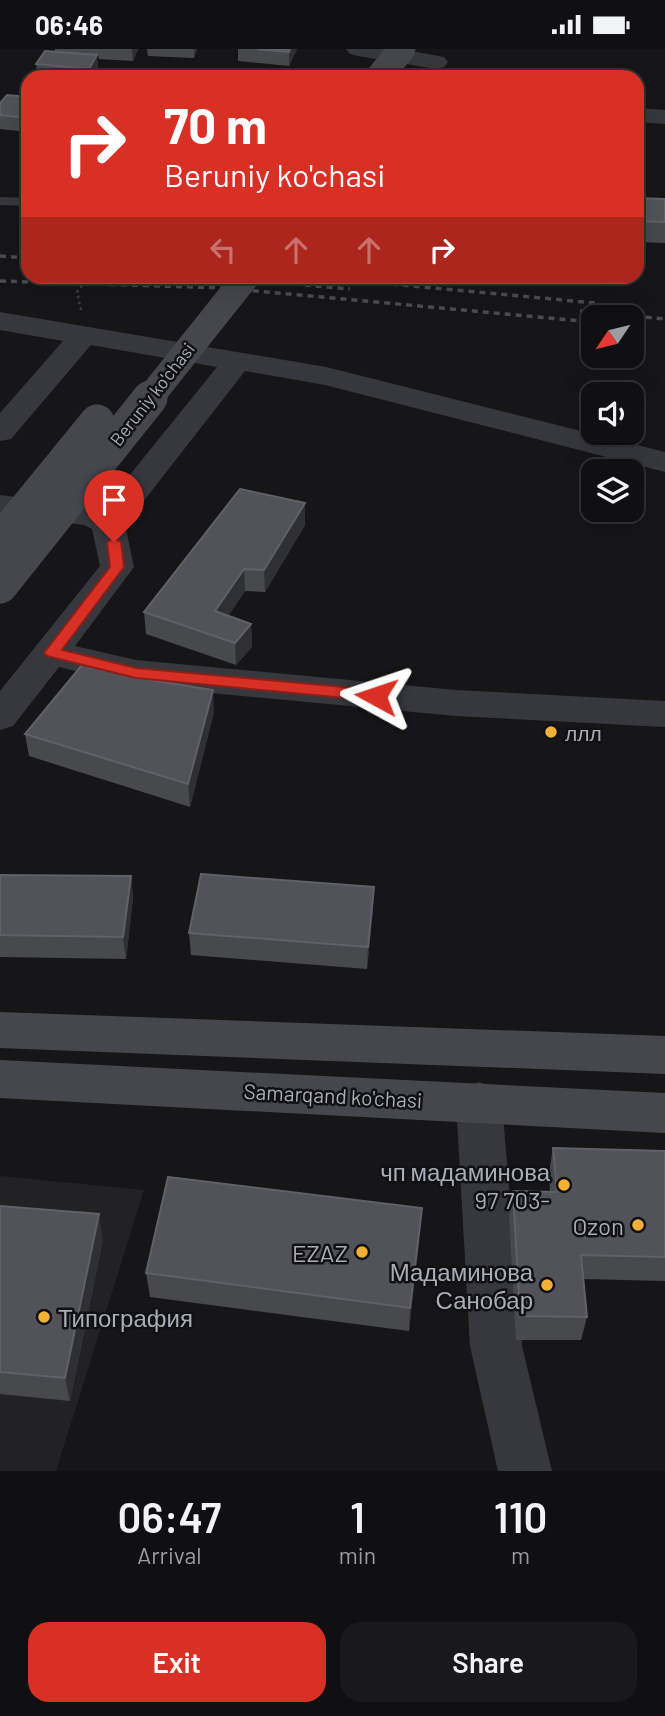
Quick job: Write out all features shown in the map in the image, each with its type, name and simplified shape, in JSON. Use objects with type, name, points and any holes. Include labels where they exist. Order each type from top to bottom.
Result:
[{"type":"main road","points":[[385,70],[402,49]]},
{"type":"main road","points":[[416,70],[434,59]]},
{"type":"main road","name":"Beruniy ko'chasi","points":[[0,541],[210,284]]},
{"type":"main road","name":"Beruniy ko'chasi","points":[[0,586],[240,284]]},
{"type":"main road","points":[[0,1030],[665,1055]]},
{"type":"main road","name":"Samarqand ko'chasi","points":[[0,1079],[665,1113]]},
{"type":"street","points":[[368,50],[434,59]]},
{"type":"street","points":[[644,116],[665,117]]},
{"type":"street","points":[[0,321],[326,376],[665,463]]},
{"type":"street","points":[[0,432],[85,334]]},
{"type":"street","points":[[108,524],[239,361]]},
{"type":"street","points":[[0,505],[92,516],[108,524]]},
{"type":"street","points":[[0,717],[117,567],[108,524]]},
{"type":"street","points":[[52,653],[136,673],[456,703],[665,714]]},
{"type":"street","points":[[479,1102],[496,1346],[525,1471]]},
{"type":"lane","points":[[0,201],[21,202]]},
{"type":"path","points":[[83,284],[77,292],[85,334]]},
{"type":"shaded area","points":[[0,1176],[144,1190],[56,1471],[0,1471]]},
{"type":"building","points":[[257,49],[290,49],[289,52]]},
{"type":"building","points":[[45,51],[97,55],[89,69],[36,64]]},
{"type":"building","points":[[7,95],[21,96],[21,117],[0,115],[0,103]]},
{"type":"building","points":[[644,198],[665,199],[665,222],[644,221]]},
{"type":"building","points":[[240,489],[305,503],[264,570],[244,569],[215,611],[251,624],[235,643],[144,612]]},
{"type":"building","points":[[87,659],[138,678],[213,690],[188,784],[25,734]]},
{"type":"building","points":[[201,874],[374,887],[368,947],[189,933]]},
{"type":"building","points":[[0,875],[131,876],[123,937],[0,935]]},
{"type":"building","points":[[553,1148],[665,1151],[665,1257],[581,1255],[587,1317],[520,1316],[513,1191],[557,1192]]},
{"type":"building","points":[[168,1177],[422,1208],[410,1308],[146,1273]]},
{"type":"building","name":"Типография","points":[[0,1206],[99,1214],[65,1378],[0,1372]]},
{"type":"railway","points":[[0,256],[21,258]]},
{"type":"railway","points":[[0,281],[21,282]]},
{"type":"railway","points":[[96,284],[223,288],[581,321]]},
{"type":"railway","points":[[295,284],[350,289]]},
{"type":"railway","points":[[391,284],[595,303]]},
{"type":"railway","points":[[580,311],[665,319]]},
{"type":"place","name":"ллл","points":[[551,732]]},
{"type":"place","name":"чп мадаминова 97 703-","points":[[564,1185]]},
{"type":"place","name":"Ozon","points":[[638,1225]]},
{"type":"place","name":"EZAZ","points":[[362,1252]]},
{"type":"place","name":"Мадаминова Санобар","points":[[547,1285]]},
{"type":"place","name":"Типография","points":[[44,1317]]},
{"type":"route","points":[[114,542],[117,567],[52,653],[136,673],[376,696]]}]
